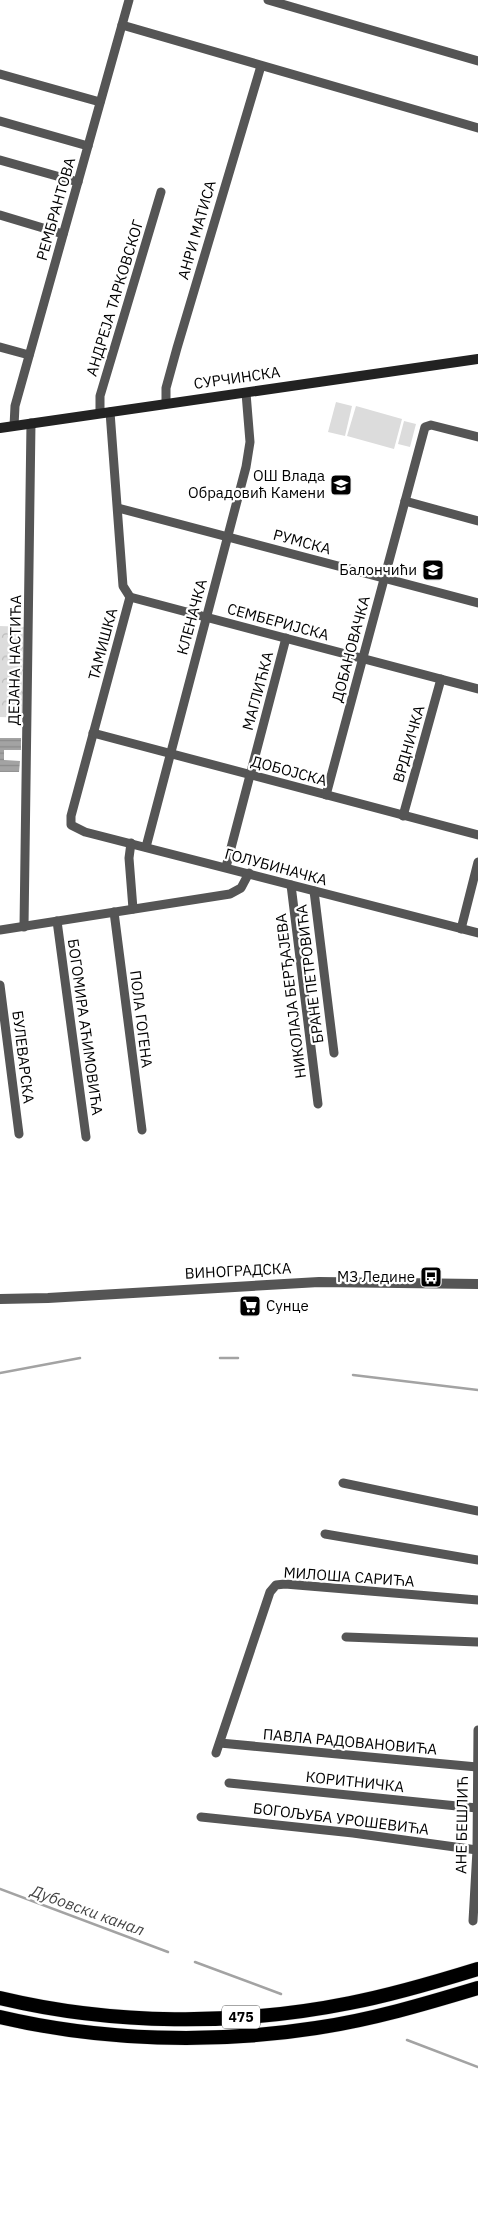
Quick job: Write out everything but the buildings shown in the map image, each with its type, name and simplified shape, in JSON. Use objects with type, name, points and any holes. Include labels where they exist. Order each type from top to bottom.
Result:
[{"type":"highway","name":"475","points":[[0,1998],[46,2008],[140,2017],[197,2019],[247,2016],[305,2011],[350,2004],[397,1993],[478,1969]]},
{"type":"highway","name":"475","points":[[0,2017],[44,2026],[146,2036],[240,2035],[316,2028],[399,2011],[478,1988]]},
{"type":"main road","name":"СУРЧИНСКА","points":[[0,428],[478,358]]},
{"type":"street","name":"РЕМБРАНТОВА","points":[[14,426],[15,406],[129,0]]},
{"type":"street","points":[[268,0],[478,61]]},
{"type":"street","points":[[122,25],[478,128]]},
{"type":"street","name":"АНРИ МАТИСА","points":[[166,403],[166,388],[177,348],[261,66]]},
{"type":"street","points":[[0,74],[100,102]]},
{"type":"street","points":[[0,121],[88,146]]},
{"type":"street","points":[[0,160],[78,182]]},
{"type":"street","name":"АНДРЕЈА ТАРКОВСКОГ","points":[[105,412],[99,402],[161,192]]},
{"type":"street","points":[[0,215],[63,234]]},
{"type":"street","points":[[0,348],[29,356]]},
{"type":"street","name":"КЛЕНАЧКА","points":[[146,847],[249,451],[250,435],[246,393]]},
{"type":"street","name":"ТАМИШКА","points":[[70,823],[130,597],[123,586],[118,508],[105,412]]},
{"type":"street","name":"ДЕЈАНА НАСТИЋА","points":[[24,927],[31,423]]},
{"type":"street","name":"ДОБАНОВАЧКА","points":[[326,795],[427,425],[478,437]]},
{"type":"street","points":[[405,501],[478,521]]},
{"type":"street","name":"РУМСКА","points":[[118,508],[478,603]]},
{"type":"street","name":"СЕМБЕРИЈСКА","points":[[130,597],[478,689]]},
{"type":"street","name":"МАГЛИЋКА","points":[[226,868],[286,638]]},
{"type":"street","name":"ВРДНИЧКА","points":[[403,816],[441,679]]},
{"type":"street","name":"ДОБОЈСКА","points":[[94,733],[478,835]]},
{"type":"street","name":"ГОЛУБИНАЧКА","points":[[70,823],[72,827],[80,831],[478,933]]},
{"type":"street","points":[[131,843],[128,858],[133,908]]},
{"type":"street","points":[[461,929],[478,862]]},
{"type":"street","points":[[0,930],[233,894],[244,886],[249,874]]},
{"type":"street","name":"НИКОЛАЈА БЕРЂАЈЕВА","points":[[291,885],[318,1104]]},
{"type":"street","name":"БРАНЕ ПЕТРОВИЋА","points":[[314,891],[334,1053]]},
{"type":"street","name":"ПОЛА ГОГЕНА","points":[[114,912],[142,1130]]},
{"type":"street","name":"БОГОМИРА АЋИМОВИЋА","points":[[57,921],[86,1137]]},
{"type":"street","name":"БУЛЕВАРСКА","points":[[0,984],[19,1134]]},
{"type":"street","name":"ВИНОГРАДСКА","points":[[0,1299],[48,1298],[319,1282],[478,1284]]},
{"type":"street","points":[[343,1483],[478,1511]]},
{"type":"street","points":[[325,1534],[478,1560]]},
{"type":"street","name":"МИЛОША САРИЋА","points":[[216,1753],[270,1592],[276,1585],[285,1584],[478,1600]]},
{"type":"street","points":[[346,1637],[478,1642]]},
{"type":"street","name":"АНЕ БЕШЛИЋ","points":[[473,1922],[477,1850],[478,1730]]},
{"type":"street","name":"ПАВЛА РАДОВАНОВИЋА","points":[[220,1743],[477,1767]]},
{"type":"street","name":"КОРИТНИЧКА","points":[[229,1784],[477,1808]]},
{"type":"street","name":"БОГОЉУБА УРОШЕВИЋА","points":[[201,1817],[353,1833],[477,1850]]},
{"type":"green space","points":[[336,402],[352,406],[345,436],[328,432]]},
{"type":"green space","points":[[356,406],[402,419],[394,449],[347,436]]},
{"type":"green space","points":[[404,421],[416,424],[410,447],[398,444]]},
{"type":"green space","points":[[0,626],[27,627],[26,718],[0,717]]},
{"type":"shaded area","points":[[0,738],[21,738],[21,750],[4,750],[4,760],[20,761],[19,772],[0,772]]},
{"type":"waterway","points":[[0,1373],[80,1358]]},
{"type":"waterway","points":[[220,1358],[238,1358]]},
{"type":"waterway","points":[[353,1375],[478,1390]]},
{"type":"waterway","name":"Дубовски канал","points":[[0,1889],[168,1952]]},
{"type":"waterway","name":"Дубовски канал","points":[[195,1962],[281,1994]]},
{"type":"waterway","name":"Дубовски канал","points":[[407,2040],[478,2067]]},
{"type":"place","name":"ОШ Влада Обрадовић Камени","points":[[341,485]]},
{"type":"place","name":"Балончићи","points":[[433,570]]},
{"type":"place","name":"МЗ Ледине","points":[[431,1277]]},
{"type":"place","name":"Сунце","points":[[250,1306]]}]
